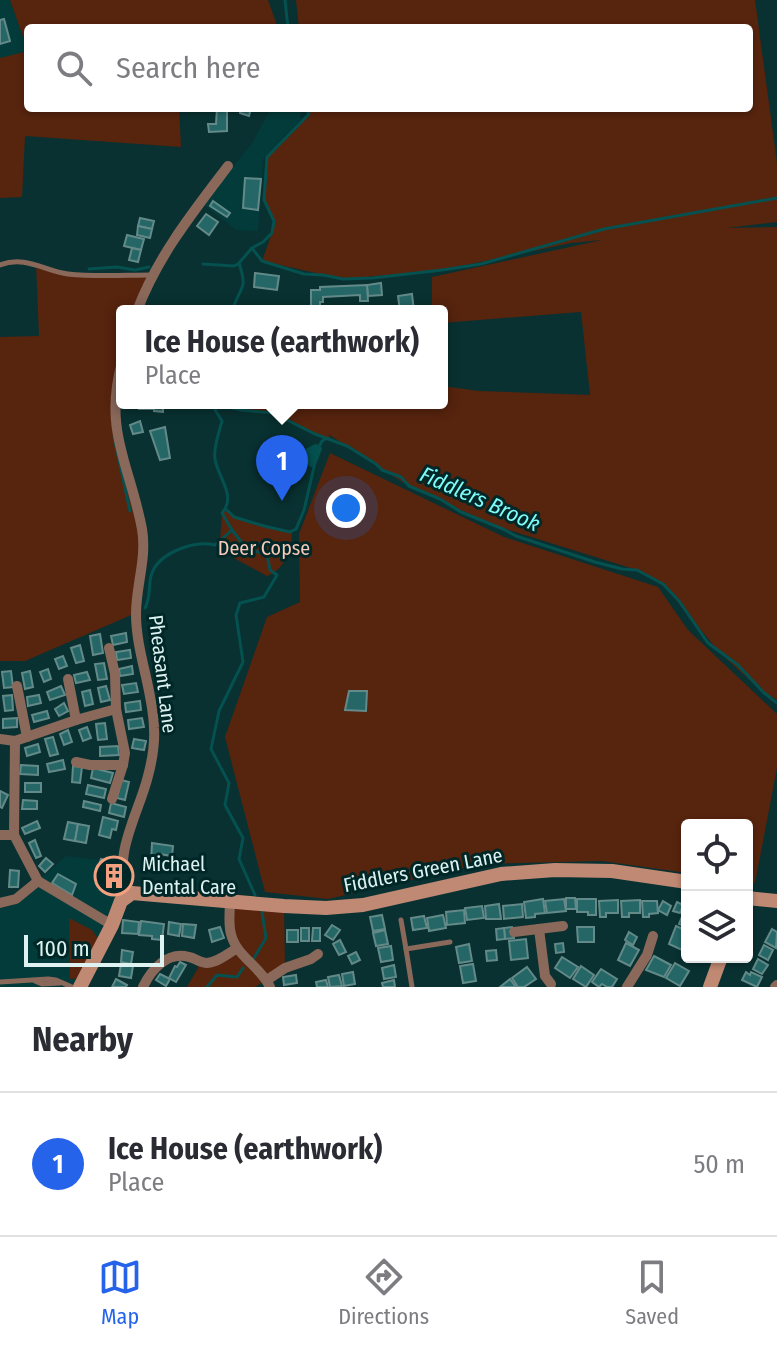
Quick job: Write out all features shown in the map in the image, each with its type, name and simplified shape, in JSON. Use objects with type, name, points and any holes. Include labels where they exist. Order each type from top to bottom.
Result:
[{"type":"street","points":[[140,305],[176,237],[228,166]]},
{"type":"street","name":"Pheasant Lane","points":[[116,392],[115,417],[119,444],[142,530],[143,560],[136,613],[154,727],[148,777],[126,848],[125,886],[128,894]]},
{"type":"street","points":[[109,648],[125,753],[112,799]]},
{"type":"street","points":[[68,679],[76,720]]},
{"type":"street","points":[[17,686],[27,737]]},
{"type":"street","points":[[0,739],[15,741],[116,709]]},
{"type":"street","points":[[15,741],[14,835],[38,881],[112,925]]},
{"type":"street","points":[[76,762],[123,765]]},
{"type":"street","points":[[0,787],[14,788]]},
{"type":"street","points":[[0,835],[14,835]]},
{"type":"street","name":"Fiddlers Green Lane","points":[[128,894],[139,892],[312,907],[363,905],[501,874],[555,870],[612,871],[681,881]]},
{"type":"street","points":[[0,903],[16,899],[38,881]]},
{"type":"street","points":[[80,987],[121,901],[128,894]]},
{"type":"street","points":[[753,899],[777,901]]},
{"type":"street","points":[[230,901],[230,929],[237,948],[268,984],[285,968],[313,960]]},
{"type":"street","points":[[514,932],[563,926]]},
{"type":"street","points":[[539,929],[545,976],[551,986]]},
{"type":"street","points":[[627,987],[647,955],[653,936]]},
{"type":"street","points":[[143,987],[152,972],[168,958],[185,956],[207,963],[237,948]]},
{"type":"street","points":[[710,987],[719,963]]},
{"type":"lane","points":[[0,265],[8,262],[36,263],[67,274],[153,275]]},
{"type":"lane","points":[[401,920],[412,987]]},
{"type":"lane","points":[[406,949],[450,942]]},
{"type":"lane","points":[[0,982],[48,979],[72,987]]},
{"type":"shaded area","points":[[0,0],[10,0],[24,40],[24,53],[0,58]]},
{"type":"shaded area","points":[[269,112],[300,112],[301,119],[263,159],[258,231],[236,230],[203,204],[253,142]]},
{"type":"shaded area","points":[[66,856],[124,863],[128,894],[80,987],[0,987],[0,908],[12,906],[30,895],[38,881]]},
{"type":"green space","points":[[10,0],[268,0],[277,24],[24,24],[24,40]]},
{"type":"green space","points":[[296,0],[755,0],[777,163],[777,222],[726,228],[777,227],[777,700],[763,692],[719,652],[663,584],[637,570],[493,525],[409,486],[328,434],[332,440],[273,413],[237,409],[448,409],[448,387],[590,395],[581,312],[448,323],[448,305],[432,305],[432,277],[602,240],[571,243],[442,270],[343,279],[262,261],[274,221],[264,200],[267,157],[308,112],[753,112],[753,24],[299,24]]},
{"type":"green space","points":[[24,52],[24,112],[179,112],[181,147],[25,136],[22,197],[0,198],[0,58]]},
{"type":"green space","points":[[36,263],[67,274],[153,275],[140,305],[116,305],[115,403],[142,530],[136,613],[25,661],[0,661],[0,337],[39,336]]},
{"type":"green space","points":[[330,453],[504,537],[658,587],[688,630],[777,714],[777,768],[755,883],[753,819],[681,819],[681,872],[602,861],[480,864],[328,899],[265,892],[225,737],[267,617],[300,602],[299,534]]},
{"type":"green space","name":"Deer Copse","points":[[226,509],[247,522],[292,531],[289,551],[274,573],[267,576],[230,556],[220,541],[222,513]]},
{"type":"green space","points":[[230,901],[284,906],[285,968],[255,987],[187,987],[199,961],[203,963],[237,948]]},
{"type":"green space","points":[[69,918],[92,930],[99,940],[81,978],[70,979]]},
{"type":"water","points":[[315,444],[322,449],[315,467],[311,467],[306,463],[306,449]]},
{"type":"building","points":[[4,19],[10,41],[0,44],[0,20]]},
{"type":"building","points":[[217,112],[227,112],[227,131],[209,132],[208,124],[216,124]]},
{"type":"building","points":[[245,178],[261,179],[258,210],[243,208]]},
{"type":"building","points":[[213,201],[230,213],[227,217],[210,206]]},
{"type":"building","points":[[206,214],[218,222],[209,235],[197,226]]},
{"type":"building","points":[[140,218],[154,221],[152,229],[138,226]]},
{"type":"building","points":[[138,226],[152,229],[150,238],[137,235]]},
{"type":"building","points":[[127,235],[144,239],[141,250],[124,246]]},
{"type":"building","points":[[132,248],[141,250],[138,262],[129,260]]},
{"type":"building","points":[[255,273],[279,276],[277,290],[254,287]]},
{"type":"building","points":[[381,283],[382,295],[368,296],[367,285]]},
{"type":"building","points":[[367,285],[368,301],[360,301],[360,295],[323,297],[320,305],[311,305],[311,290],[320,290],[320,287]]},
{"type":"building","points":[[412,294],[413,305],[399,305],[398,296]]},
{"type":"building","points":[[140,421],[143,432],[133,434],[130,425]]},
{"type":"building","points":[[165,427],[170,458],[160,460],[150,431]]},
{"type":"building","points":[[126,633],[127,642],[113,645],[111,636]]},
{"type":"building","points":[[100,634],[103,653],[93,655],[90,636]]},
{"type":"building","points":[[80,645],[84,661],[76,663],[71,648]]},
{"type":"building","points":[[130,650],[131,658],[117,660],[116,652]]},
{"type":"building","points":[[63,656],[67,666],[59,669],[55,659]]},
{"type":"building","points":[[104,663],[107,679],[98,680],[95,664]]},
{"type":"building","points":[[132,666],[133,674],[120,676],[119,669]]},
{"type":"building","points":[[48,669],[51,679],[44,682],[40,672]]},
{"type":"building","points":[[11,671],[13,687],[4,688],[2,672]]},
{"type":"building","points":[[30,671],[33,687],[25,689],[22,673]]},
{"type":"building","points":[[87,672],[90,680],[76,683],[74,675]]},
{"type":"building","points":[[136,683],[138,692],[124,694],[122,685]]},
{"type":"building","points":[[61,686],[65,695],[50,700],[47,692]]},
{"type":"building","points":[[106,686],[110,700],[101,702],[98,688]]},
{"type":"building","points":[[90,690],[93,704],[85,706],[82,692]]},
{"type":"building","points":[[349,691],[367,691],[366,711],[345,710]]},
{"type":"building","points":[[12,695],[13,710],[5,711],[3,696]]},
{"type":"building","points":[[39,695],[41,703],[28,706],[27,697]]},
{"type":"building","points":[[140,701],[141,710],[126,712],[125,703]]},
{"type":"building","points":[[64,703],[68,711],[59,716],[55,709]]},
{"type":"building","points":[[47,711],[49,718],[34,722],[32,715]]},
{"type":"building","points":[[17,718],[17,727],[3,728],[3,719]]},
{"type":"building","points":[[142,718],[144,727],[129,729],[128,720]]},
{"type":"building","points":[[105,723],[107,739],[98,740],[96,724]]},
{"type":"building","points":[[87,727],[91,738],[83,741],[79,730]]},
{"type":"building","points":[[68,730],[72,742],[64,745],[60,734]]},
{"type":"building","points":[[53,737],[58,754],[50,756],[45,739]]},
{"type":"building","points":[[134,739],[146,741],[144,750],[132,748]]},
{"type":"building","points":[[38,744],[40,752],[27,756],[25,748]]},
{"type":"building","points":[[118,746],[119,755],[100,756],[100,747]]},
{"type":"building","points":[[63,760],[65,769],[49,772],[47,764]]},
{"type":"building","points":[[21,765],[38,766],[38,775],[20,774]]},
{"type":"building","points":[[73,766],[82,767],[80,783],[72,782]]},
{"type":"building","points":[[93,768],[113,773],[110,783],[91,778]]},
{"type":"building","points":[[121,780],[129,782],[125,800],[117,798]]},
{"type":"building","points":[[25,783],[41,783],[41,792],[25,792]]},
{"type":"building","points":[[88,785],[106,789],[104,798],[86,794]]},
{"type":"building","points":[[0,791],[8,795],[2,808],[0,807]]},
{"type":"building","points":[[23,800],[37,801],[37,809],[22,809]]},
{"type":"building","points":[[84,801],[101,805],[100,811],[83,807]]},
{"type":"building","points":[[111,803],[126,807],[124,817],[109,813]]},
{"type":"building","points":[[103,817],[118,821],[110,838],[99,835]]},
{"type":"building","points":[[37,821],[40,828],[25,834],[22,828]]},
{"type":"building","points":[[68,822],[78,824],[75,841],[64,839]]},
{"type":"building","points":[[78,824],[89,826],[86,843],[75,841]]},
{"type":"building","points":[[35,840],[41,856],[36,858],[29,843]]},
{"type":"building","points":[[152,843],[173,846],[172,856],[159,854],[158,863],[151,862]]},
{"type":"building","points":[[46,858],[53,864],[45,872],[39,866]]},
{"type":"building","name":"Michael Dental Care","points":[[101,859],[121,864],[118,883],[109,882],[111,870],[98,868]]},
{"type":"building","points":[[10,870],[19,871],[18,887],[9,887]]},
{"type":"building","points":[[58,874],[76,884],[72,895],[52,883]]},
{"type":"building","points":[[566,898],[575,898],[576,909],[566,909]]},
{"type":"building","points":[[543,899],[545,913],[526,918],[524,902]]},
{"type":"building","points":[[564,899],[566,911],[547,913],[545,901]]},
{"type":"building","points":[[577,899],[596,899],[596,915],[577,912]]},
{"type":"building","points":[[618,900],[618,913],[606,913],[606,917],[600,917],[599,901]]},
{"type":"building","points":[[640,900],[640,913],[622,917],[621,901]]},
{"type":"building","points":[[642,901],[657,901],[658,913],[643,917]]},
{"type":"building","points":[[663,901],[671,906],[667,915],[658,910]]},
{"type":"building","points":[[677,902],[681,904],[680,913],[673,911]]},
{"type":"building","points":[[499,904],[501,919],[486,919],[485,906]]},
{"type":"building","points":[[522,904],[523,917],[504,919],[503,906]]},
{"type":"building","points":[[482,906],[484,918],[467,920],[465,908]]},
{"type":"building","points":[[464,910],[465,923],[447,925],[446,912]]},
{"type":"building","points":[[382,915],[385,929],[373,931],[370,917]]},
{"type":"building","points":[[443,915],[446,928],[429,931],[427,918]]},
{"type":"building","points":[[424,916],[427,928],[413,930],[411,918]]},
{"type":"building","points":[[123,920],[139,922],[138,934],[122,933]]},
{"type":"building","points":[[141,921],[164,924],[162,940],[139,935]]},
{"type":"building","points":[[169,922],[181,924],[179,936],[168,934]]},
{"type":"building","points":[[183,924],[196,925],[194,938],[182,936]]},
{"type":"building","points":[[332,925],[340,930],[333,940],[325,935]]},
{"type":"building","points":[[676,926],[681,928],[681,950],[669,944]]},
{"type":"building","points":[[220,927],[224,938],[212,942],[209,930]]},
{"type":"building","points":[[512,927],[514,938],[505,939],[504,928]]},
{"type":"building","points":[[577,927],[594,927],[594,942],[578,942]]},
{"type":"building","points":[[301,928],[309,928],[309,941],[301,941]]},
{"type":"building","points":[[313,928],[320,928],[320,941],[312,941]]},
{"type":"building","points":[[504,928],[505,939],[497,940],[496,929]]},
{"type":"building","points":[[772,929],[777,932],[776,948],[765,942]]},
{"type":"building","points":[[287,930],[298,930],[298,942],[287,942]]},
{"type":"building","points":[[385,930],[388,944],[376,946],[373,933]]},
{"type":"building","points":[[629,932],[637,937],[633,945],[625,940]]},
{"type":"building","points":[[526,939],[528,958],[511,960],[509,941]]},
{"type":"building","points":[[340,940],[346,952],[339,955],[333,944]]},
{"type":"building","points":[[563,943],[564,952],[556,953],[555,944]]},
{"type":"building","points":[[626,943],[639,950],[630,966],[618,960]]},
{"type":"building","points":[[469,944],[472,961],[459,963],[456,947]]},
{"type":"building","points":[[764,945],[773,950],[768,960],[759,955]]},
{"type":"building","points":[[391,946],[393,960],[381,962],[378,948]]},
{"type":"building","points":[[122,950],[133,952],[131,964],[121,962]]},
{"type":"building","points":[[496,950],[497,960],[487,961],[486,951]]},
{"type":"building","points":[[356,952],[360,960],[352,964],[348,956]]},
{"type":"building","points":[[654,956],[671,965],[664,977],[646,970]]},
{"type":"building","points":[[562,957],[578,967],[570,978],[555,968]]},
{"type":"building","points":[[758,959],[768,965],[762,974],[753,969]]},
{"type":"building","points":[[180,962],[186,965],[176,982],[169,978]]},
{"type":"building","points":[[675,963],[689,971],[680,986],[666,978]]},
{"type":"building","points":[[121,964],[133,966],[131,978],[119,976]]},
{"type":"building","points":[[473,964],[476,981],[463,983],[460,966]]},
{"type":"building","points":[[394,965],[396,977],[384,979],[382,968]]},
{"type":"building","points":[[581,966],[594,975],[586,987],[573,979]]},
{"type":"building","points":[[527,967],[536,979],[524,987],[518,987],[512,978]]},
{"type":"building","points":[[601,969],[617,979],[612,987],[602,984],[599,987],[592,982]]},
{"type":"building","points":[[353,972],[355,984],[344,986],[342,974]]},
{"type":"building","points":[[746,972],[762,977],[757,987],[742,980]]},
{"type":"building","points":[[160,974],[170,979],[166,986],[156,980]]},
{"type":"building","points":[[296,975],[297,983],[284,985],[283,977]]},
{"type":"building","points":[[339,975],[342,986],[330,987],[328,977]]},
{"type":"building","points":[[116,979],[127,985],[126,987],[112,987]]},
{"type":"building","points":[[510,979],[516,987],[500,987]]},
{"type":"building","points":[[326,980],[328,987],[317,987],[316,982]]},
{"type":"building","points":[[394,980],[395,987],[383,987],[382,983]]},
{"type":"waterway","points":[[285,0],[288,24]]},
{"type":"waterway","points":[[235,305],[243,284],[239,263],[272,233],[274,221],[264,200],[267,157],[308,112]]},
{"type":"waterway","points":[[252,248],[262,261],[304,274],[343,279],[372,278],[481,264],[604,229],[777,198]]},
{"type":"waterway","points":[[203,264],[238,264]]},
{"type":"waterway","points":[[89,269],[117,267],[135,270],[149,267]]},
{"type":"waterway","points":[[216,409],[222,421],[215,455],[228,500],[222,513],[246,548],[267,555],[270,570],[277,575],[264,597],[240,603],[236,615],[243,662],[219,711],[211,749],[229,783],[225,805],[243,838],[239,859],[255,895]]},
{"type":"waterway","name":"Fiddlers Brook","points":[[237,409],[273,413],[347,446],[382,470],[401,477],[409,486],[516,536],[595,562],[637,570],[663,584],[679,601],[708,643],[738,665],[777,703]]},
{"type":"waterway","points":[[114,437],[130,511]]},
{"type":"waterway","name":"Fiddlers Brook","points":[[320,445],[327,438]]},
{"type":"waterway","points":[[227,510],[234,517],[290,532],[296,529],[304,510],[314,467]]},
{"type":"waterway","points":[[145,608],[151,576],[161,561],[177,550],[197,544],[215,545],[232,530]]},
{"type":"waterway","points":[[254,958],[266,938],[262,912]]},
{"type":"waterway","points":[[207,987],[217,975],[237,977],[243,968]]},
{"type":"place","name":"Ice House (earthwork)","points":[[282,501]]},
{"type":"place","name":"Michael Dental Care","points":[[114,876]]}]
